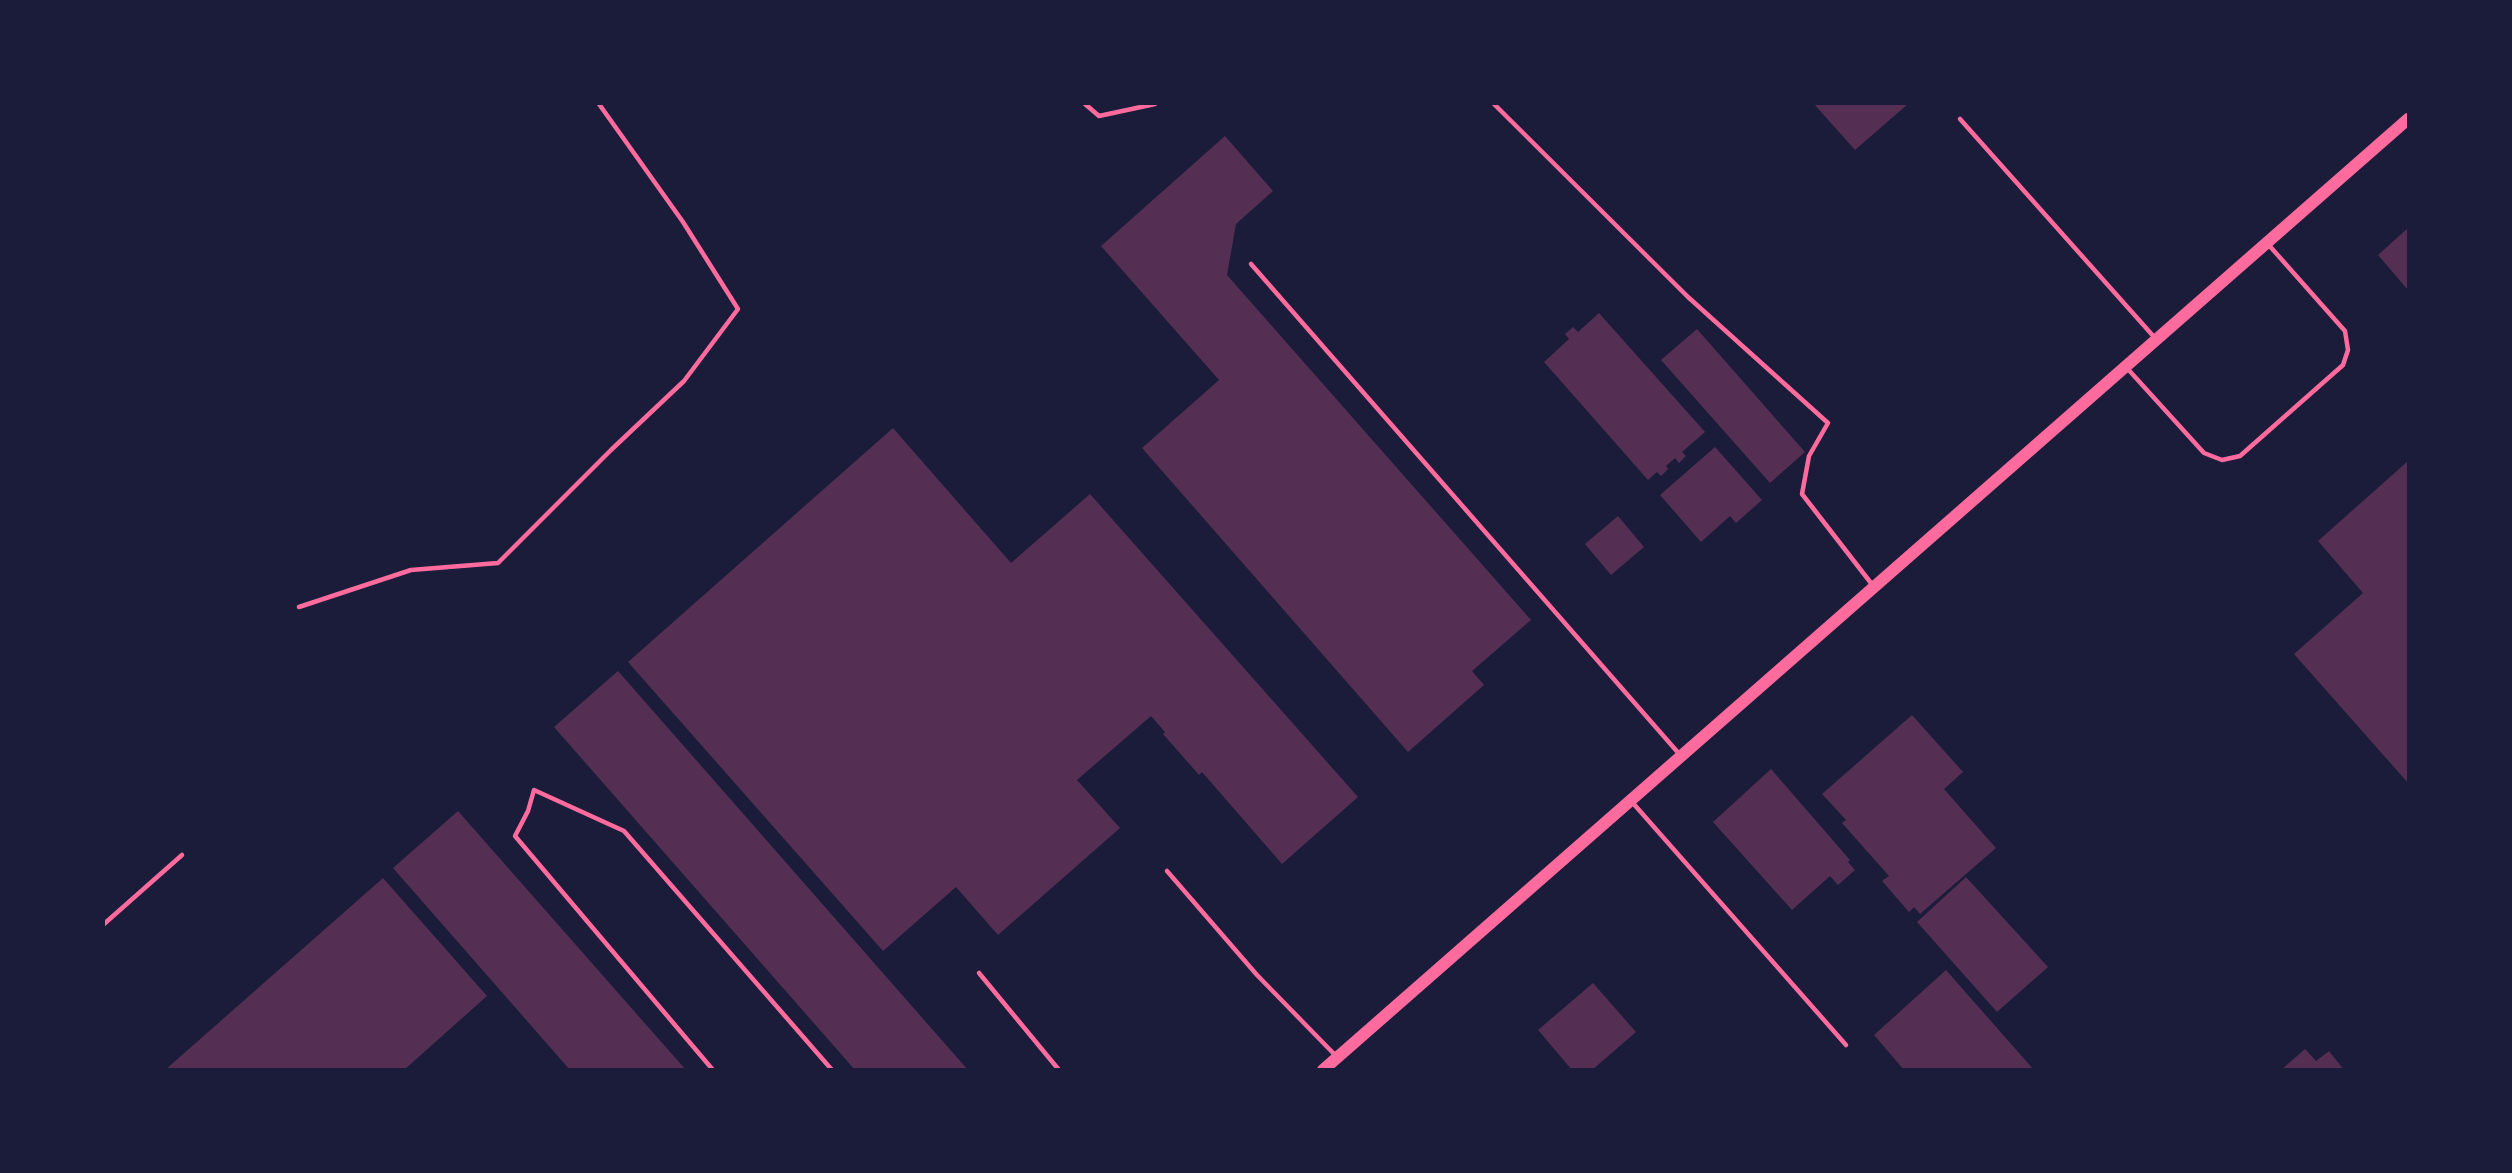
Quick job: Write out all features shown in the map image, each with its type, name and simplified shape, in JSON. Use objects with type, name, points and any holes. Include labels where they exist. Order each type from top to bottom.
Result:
[{"type":"main road","points":[[1323,1070],[2409,119]]},
{"type":"lane","points":[[299,607],[411,570],[498,563],[684,381],[738,309],[682,222],[599,104]]},
{"type":"lane","points":[[1085,104],[1099,116],[1155,104]]},
{"type":"lane","points":[[1494,104],[1688,297],[1828,423],[1809,456],[1802,495],[1874,587]]},
{"type":"lane","points":[[1960,119],[2157,340]]},
{"type":"lane","points":[[2126,367],[2204,453],[2222,460],[2240,456],[2249,449],[2343,366],[2348,350],[2345,331],[2267,243]]},
{"type":"lane","points":[[1251,264],[1681,756]]},
{"type":"lane","points":[[713,1070],[515,836],[528,811],[534,790],[624,831],[832,1070]]},
{"type":"lane","points":[[1630,800],[1846,1045]]},
{"type":"lane","points":[[104,924],[182,855]]},
{"type":"lane","points":[[1167,871],[1257,975],[1338,1057]]},
{"type":"lane","points":[[979,973],[1059,1070]]},
{"type":"building","points":[[1814,104],[1908,104],[1855,150]]},
{"type":"building","points":[[1225,136],[1273,191],[1236,224],[1227,275],[1531,620],[1472,671],[1484,685],[1408,752],[1142,448],[1219,380],[1101,246]]},
{"type":"building","points":[[2408,228],[2408,290],[2378,255]]},
{"type":"building","points":[[1599,313],[1705,432],[1682,452],[1686,456],[1679,463],[1675,458],[1666,466],[1668,469],[1661,476],[1657,472],[1648,480],[1544,362],[1569,339],[1565,334],[1573,327],[1578,332]]},
{"type":"building","points":[[1697,329],[1805,452],[1770,483],[1661,360]]},
{"type":"building","points":[[893,428],[1011,563],[1090,494],[1358,797],[1282,864],[1202,772],[1199,775],[1163,734],[1165,732],[1151,716],[1077,780],[1120,828],[998,935],[956,887],[883,951],[628,662]]},
{"type":"building","points":[[1715,447],[1762,500],[1736,523],[1730,516],[1701,542],[1660,495]]},
{"type":"building","points":[[2408,461],[2408,783],[2294,654],[2363,593],[2318,541]]},
{"type":"building","points":[[1618,516],[1644,547],[1611,575],[1585,544]]},
{"type":"building","points":[[618,671],[968,1070],[855,1070],[554,727]]},
{"type":"building","points":[[1912,715],[1963,772],[1944,789],[1996,848],[1920,914],[1914,907],[1909,912],[1882,881],[1889,876],[1842,823],[1846,820],[1822,794]]},
{"type":"building","points":[[1771,769],[1850,860],[1848,862],[1855,870],[1838,885],[1830,876],[1792,910],[1713,822]]},
{"type":"building","points":[[458,811],[686,1070],[570,1070],[393,868]]},
{"type":"building","points":[[1966,877],[2048,967],[1997,1012],[1917,922]]},
{"type":"building","points":[[383,878],[487,996],[404,1070],[165,1070]]},
{"type":"building","points":[[1946,970],[2034,1070],[1904,1070],[1874,1035]]},
{"type":"building","points":[[1593,983],[1636,1032],[1592,1070],[1572,1070],[1538,1030]]},
{"type":"building","points":[[2305,1049],[2316,1061],[2329,1051],[2344,1070],[2281,1070]]}]
